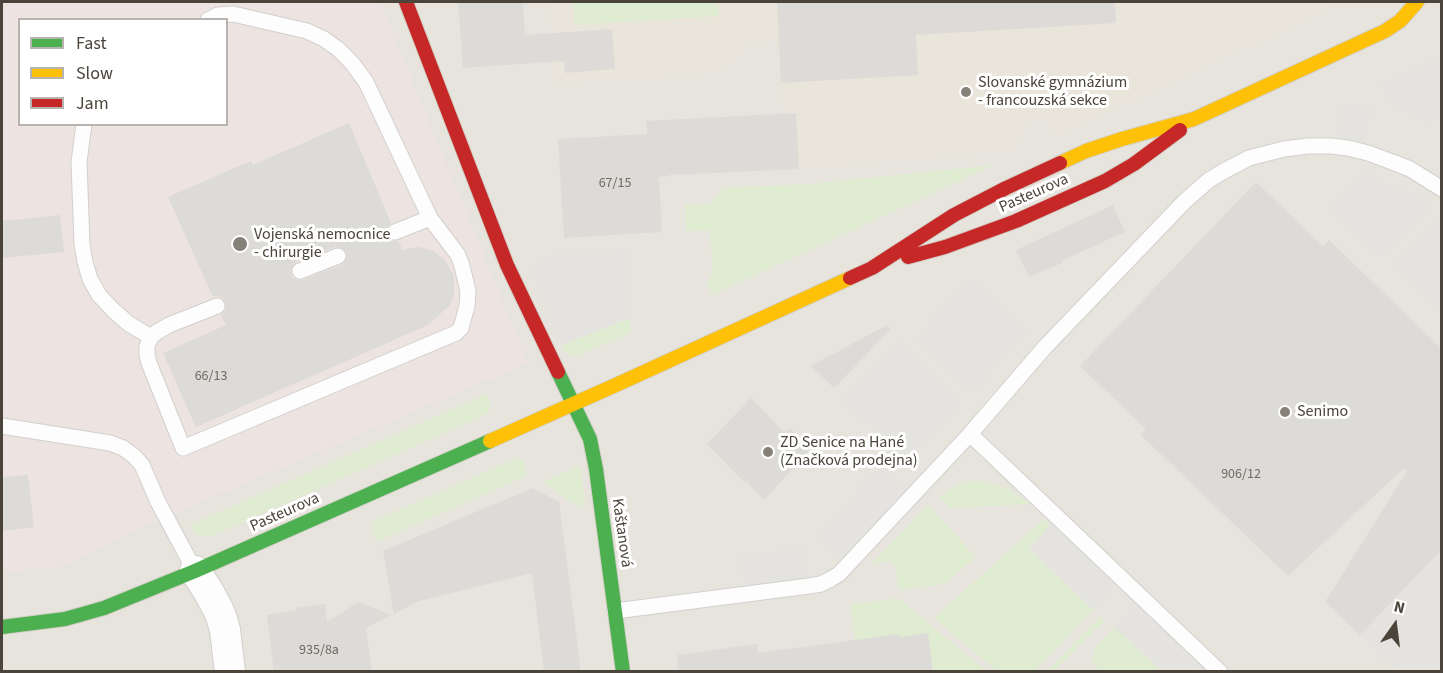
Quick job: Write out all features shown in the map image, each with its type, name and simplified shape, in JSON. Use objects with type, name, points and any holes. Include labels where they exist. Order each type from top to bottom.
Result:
[{"type":"main road","points":[[406,2],[507,265],[573,403]]},
{"type":"main road","name":"Pasteurova","points":[[2,627],[65,619],[104,608],[195,571],[639,375],[872,268],[954,215],[1051,167],[1086,151],[1194,119],[1385,31],[1400,21],[1417,2]]},
{"type":"main road","name":"Pasteurova","points":[[872,268],[945,247],[1016,221],[1105,181],[1134,164],[1194,119]]},
{"type":"main road","name":"Kaštanová","points":[[573,403],[590,439],[592,449],[623,672]]},
{"type":"street","points":[[195,571],[218,609],[225,630],[230,672]]},
{"type":"lane","points":[[212,18],[218,15],[233,14],[247,16],[307,32],[324,39],[352,63],[366,82],[430,218],[458,255],[468,291],[467,306],[461,328],[456,333],[183,448],[149,363],[147,346],[151,337],[169,325],[217,306]]},
{"type":"lane","points":[[84,126],[79,162],[82,244],[90,279],[99,295],[113,310],[129,324],[151,337]]},
{"type":"lane","points":[[615,611],[809,586],[821,584],[839,574],[970,434],[1045,347],[1177,209],[1198,189],[1224,171],[1249,158],[1284,149],[1335,146],[1368,153],[1410,169],[1442,189]]},
{"type":"lane","points":[[395,232],[430,218]]},
{"type":"lane","points":[[300,271],[338,256]]},
{"type":"lane","points":[[2,426],[110,443],[134,456],[142,465],[158,502],[195,571]]},
{"type":"lane","points":[[970,434],[1220,672]]},
{"type":"shaded area","points":[[2,2],[1441,2],[1441,671],[2,671]]},
{"type":"shaded area","name":"Vojenská nemocnice - chirurgie","points":[[2,2],[380,2],[528,363],[166,517],[62,566],[2,572]]},
{"type":"shaded area","name":"Slovanské gymnázium - francouzská sekce","points":[[549,2],[1328,2],[1329,9],[1062,134],[1052,131],[1050,119],[1023,122],[1024,133],[1014,150],[799,169],[796,113],[784,113],[783,102],[781,102],[779,41],[749,42],[736,59],[718,71],[695,75],[554,83]]},
{"type":"shaded area","points":[[1441,58],[1441,114],[1430,122],[1417,119],[1392,104],[1381,83]]},
{"type":"shaded area","points":[[1343,103],[1370,109],[1363,152],[1335,146]]},
{"type":"shaded area","points":[[1367,169],[1383,184],[1414,193],[1429,208],[1382,257],[1330,206]]},
{"type":"shaded area","points":[[1439,217],[1442,220],[1441,313],[1393,266]]},
{"type":"shaded area","points":[[625,250],[630,318],[562,345],[530,266],[561,253]]},
{"type":"shaded area","points":[[971,280],[1027,332],[972,391],[916,339]]},
{"type":"shaded area","points":[[898,342],[961,401],[907,459],[844,399]]},
{"type":"shaded area","points":[[881,468],[912,496],[847,565],[816,536]]},
{"type":"shaded area","points":[[1057,517],[1122,578],[1093,610],[1029,549]]},
{"type":"shaded area","points":[[803,548],[809,586],[746,595],[741,557]]},
{"type":"shaded area","points":[[1441,549],[1441,671],[1400,671],[1360,635]]},
{"type":"shaded area","points":[[1143,598],[1220,671],[1162,671],[1114,627]]},
{"type":"green space","points":[[574,2],[718,2],[719,16],[575,25]]},
{"type":"green space","points":[[994,165],[712,295],[707,283],[713,273],[710,230],[686,231],[685,205],[711,204],[723,188],[809,184]]},
{"type":"green space","points":[[630,318],[631,333],[574,357],[565,352],[562,345]]},
{"type":"green space","points":[[487,394],[490,408],[489,412],[483,416],[209,537],[199,535],[191,529],[190,525]]},
{"type":"green space","points":[[519,457],[524,462],[526,476],[376,542],[372,527],[374,521]]},
{"type":"green space","points":[[580,465],[586,508],[571,502],[543,482]]},
{"type":"green space","points":[[971,481],[982,481],[1004,487],[1032,504],[950,508],[939,497],[952,488]]},
{"type":"green space","points":[[928,505],[976,557],[945,584],[899,590],[894,561],[872,564]]},
{"type":"green space","points":[[1044,519],[1050,525],[1029,549],[1093,610],[1034,672],[997,671],[934,618]]},
{"type":"green space","points":[[898,598],[986,671],[933,671],[928,634],[855,640],[850,605]]},
{"type":"green space","points":[[1100,617],[1104,621],[1054,671],[1047,671]]},
{"type":"green space","points":[[1114,627],[1162,671],[1100,671],[1092,661],[1096,646]]},
{"type":"building","points":[[458,2],[523,2],[525,35],[612,29],[615,69],[565,73],[564,61],[463,68]]},
{"type":"building","points":[[777,2],[1115,2],[1116,23],[916,35],[918,75],[781,83]]},
{"type":"building","points":[[796,113],[799,169],[659,177],[662,232],[564,238],[558,139],[647,134],[646,121]]},
{"type":"building","points":[[349,123],[391,223],[386,230],[386,236],[393,241],[399,241],[402,250],[418,247],[433,251],[445,260],[454,276],[454,295],[450,305],[428,325],[196,427],[163,353],[226,325],[221,315],[225,312],[226,303],[223,298],[213,297],[168,197],[251,161],[253,165]],"holes":[[[334,247],[340,247],[347,252],[347,258],[342,265],[303,280],[294,279],[291,275],[291,269],[296,262]]]},
{"type":"building","name":"Senimo","points":[[1256,182],[1323,246],[1329,240],[1442,349],[1442,549],[1360,635],[1325,602],[1407,471],[1404,468],[1288,576],[1141,435],[1146,429],[1080,366]]},
{"type":"building","points":[[1113,205],[1125,232],[1029,277],[1016,250]]},
{"type":"building","points":[[60,215],[64,252],[2,258],[2,221]]},
{"type":"building","points":[[887,325],[890,330],[834,388],[811,366]]},
{"type":"building","points":[[751,398],[785,433],[790,428],[811,449],[764,500],[707,444]]},
{"type":"building","points":[[28,475],[34,527],[2,531],[2,477]]},
{"type":"building","points":[[533,488],[559,502],[581,672],[544,672],[532,573],[419,601],[394,614],[383,551]]},
{"type":"building","points":[[358,602],[392,615],[366,628],[372,672],[274,672],[267,615],[296,610],[297,607],[325,604],[327,622]]},
{"type":"building","points":[[928,633],[933,672],[678,672],[677,655],[757,644],[758,653],[899,634],[900,637]]},
{"type":"traffic: fast","points":[[558,372],[590,439],[623,672]]},
{"type":"traffic: fast","points":[[2,627],[65,619],[104,608],[195,571],[490,441]]},
{"type":"traffic: slow","points":[[1060,163],[1086,151],[1122,139],[1194,119],[1385,31],[1400,21],[1417,2]]},
{"type":"traffic: slow","points":[[490,441],[850,278]]},
{"type":"traffic: jam","points":[[406,2],[507,265],[558,372]]},
{"type":"traffic: jam","points":[[908,257],[945,247],[1016,221],[1105,181],[1134,164],[1180,130]]},
{"type":"traffic: jam","points":[[850,278],[872,268],[954,215],[1060,163]]},
{"type":"place","name":"Slovanské gymnázium - francouzská sekce","points":[[966,92]]},
{"type":"place","name":"Vojenská nemocnice - chirurgie","points":[[240,244]]},
{"type":"place","name":"Senimo","points":[[1285,412]]},
{"type":"place","name":"ZD Senice na Hané (Značková prodejna)","points":[[768,452]]}]
